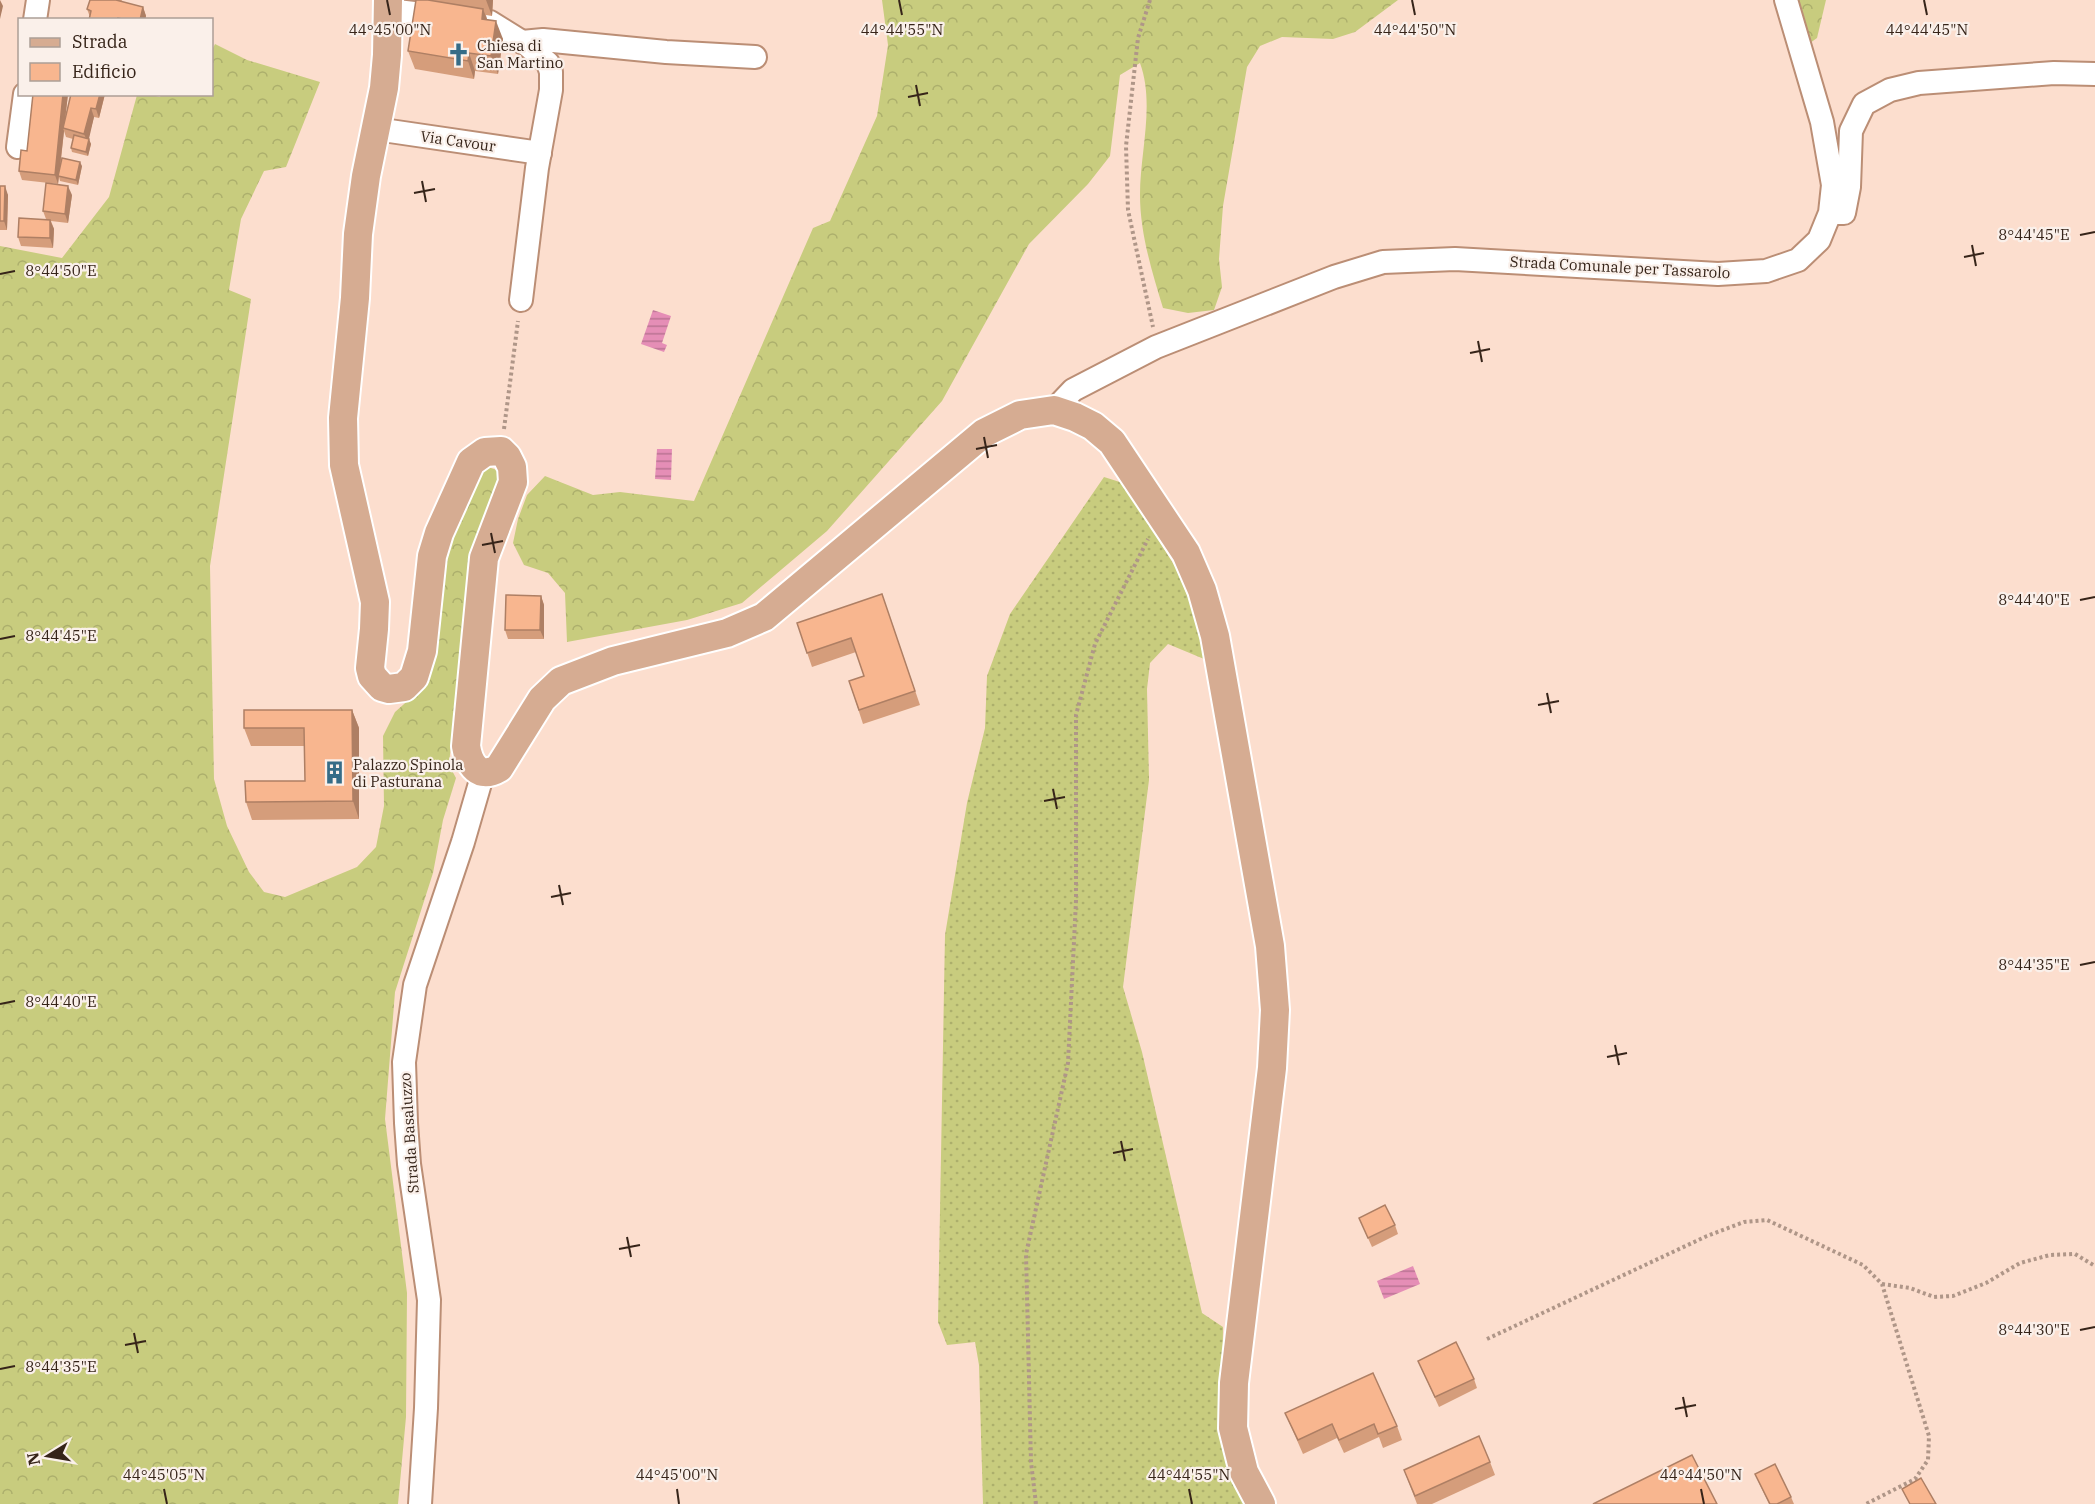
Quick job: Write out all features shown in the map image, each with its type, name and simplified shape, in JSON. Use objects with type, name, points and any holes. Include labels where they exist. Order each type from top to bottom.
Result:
[{"type":"main road","points":[[388,5],[384,88],[366,176],[358,234],[355,298],[343,418],[344,465],[375,602],[370,668],[372,676],[382,687],[396,689],[404,687],[414,677],[422,651],[432,556],[439,533],[471,462],[484,452],[501,451],[512,467],[513,482],[484,558],[466,747],[468,758],[474,767],[483,773],[499,768],[542,699],[561,681],[613,661],[728,633],[764,617],[984,433],[1020,415],[1054,410],[1093,426],[1112,442],[1186,553],[1202,590],[1215,636],[1270,946],[1275,1010],[1272,1068],[1234,1383],[1233,1428],[1244,1472],[1261,1504]]},
{"type":"street","points":[[35,18],[38,0]]},
{"type":"street","points":[[1786,0],[1822,122],[1833,185],[1830,213]]},
{"type":"street","points":[[388,5],[490,22],[522,42],[548,63],[551,72],[551,90],[540,153],[521,300]]},
{"type":"street","points":[[522,42],[543,40],[666,52],[755,57]]},
{"type":"street","name":"Strada Comunale per Tassarolo","points":[[1054,410],[1073,390],[1156,348],[1334,277],[1383,262],[1455,259],[1718,274],[1766,271],[1798,260],[1819,240],[1830,213],[1844,213],[1849,187],[1851,130],[1864,104],[1890,90],[1919,83],[2054,73],[2095,74]]},
{"type":"street","points":[[18,147],[25,96]]},
{"type":"street","name":"Via Cavour","points":[[376,129],[540,153]]},
{"type":"street","name":"Strada Basaluzzo","points":[[420,1504],[429,1300],[409,1164],[404,1062],[415,985],[463,842],[483,773]]},
{"type":"path","points":[[1150,0],[1138,38],[1127,157],[1128,210],[1156,348]]},
{"type":"path","points":[[501,451],[521,300]]},
{"type":"path","points":[[1036,1504],[1030,1462],[1026,1254],[1068,1063],[1076,901],[1076,715],[1095,644],[1160,514]]},
{"type":"path","points":[[1487,1339],[1707,1236],[1744,1222],[1767,1220],[1863,1265],[1882,1284],[1929,1436],[1928,1460],[1915,1479],[1866,1504]]},
{"type":"path","points":[[1882,1284],[1910,1288],[1934,1297],[1953,1296],[1986,1283],[2020,1263],[2050,1255],[2074,1254],[2095,1266]]},
{"type":"green space","points":[[882,0],[1398,0],[1355,32],[1333,39],[1282,37],[1260,46],[1247,67],[1223,206],[1219,259],[1222,287],[1214,310],[1188,313],[1163,308],[1147,252],[1142,224],[1140,195],[1147,111],[1140,63],[1120,75],[1110,156],[1088,184],[1029,244],[942,401],[827,531],[742,603],[687,620],[567,642],[565,593],[548,573],[524,565],[513,543],[518,519],[527,495],[545,476],[593,495],[620,492],[694,501],[813,228],[830,221],[877,116],[888,45]]},
{"type":"green space","points":[[1795,0],[1826,0],[1817,38],[1810,43]]},
{"type":"green space","points":[[215,44],[247,60],[320,82],[286,167],[264,171],[241,219],[229,290],[251,299],[210,566],[214,779],[227,826],[249,872],[264,892],[285,897],[357,867],[376,847],[384,806],[383,736],[395,712],[421,689],[455,522],[478,473],[488,467],[497,470],[500,478],[473,555],[463,620],[449,765],[456,778],[443,820],[433,873],[395,992],[385,1119],[407,1293],[406,1417],[398,1504],[0,1504],[0,246],[62,258],[109,197],[137,96],[213,96],[213,48]]},
{"type":"green space","points":[[1104,477],[1123,483],[1176,568],[1194,612],[1204,659],[1168,644],[1150,663],[1147,689],[1149,780],[1123,987],[1142,1052],[1202,1313],[1223,1327],[1222,1398],[1246,1504],[983,1504],[979,1365],[975,1342],[947,1345],[938,1322],[945,935],[967,803],[985,728],[987,676],[1010,614]]},
{"type":"shaded area","points":[[653,310],[671,316],[662,343],[667,345],[664,352],[641,344]]},
{"type":"shaded area","points":[[657,449],[672,449],[671,480],[655,479]]},
{"type":"shaded area","points":[[1413,1266],[1420,1284],[1384,1299],[1377,1281]]},
{"type":"building","points":[[90,0],[116,0],[143,7],[140,18],[89,18],[91,11],[87,9]]},
{"type":"building","name":"Chiesa di San Martino","points":[[416,0],[483,9],[482,19],[496,21],[491,56],[469,53],[468,61],[408,51]]},
{"type":"building","points":[[33,96],[63,96],[55,175],[19,171],[21,150],[27,151]]},
{"type":"building","points":[[71,96],[99,96],[96,109],[91,108],[84,134],[63,128]]},
{"type":"building","points":[[74,135],[89,139],[86,152],[71,148]]},
{"type":"building","points":[[62,158],[80,162],[76,180],[58,176]]},
{"type":"building","points":[[46,183],[68,186],[65,214],[43,211]]},
{"type":"building","points":[[0,186],[5,186],[4,221],[0,221]]},
{"type":"building","points":[[19,218],[50,220],[50,238],[18,237]]},
{"type":"building","points":[[882,594],[915,691],[859,710],[849,681],[864,676],[851,638],[807,653],[797,623]]},
{"type":"building","points":[[506,595],[541,596],[540,630],[505,630]]},
{"type":"building","points":[[244,710],[352,710],[353,801],[246,802],[245,781],[305,781],[304,728],[244,728]]},
{"type":"building","points":[[1385,1205],[1395,1225],[1368,1238],[1359,1218]]},
{"type":"building","points":[[1456,1342],[1474,1379],[1435,1397],[1418,1361]]},
{"type":"building","points":[[1373,1373],[1397,1426],[1378,1434],[1374,1424],[1339,1440],[1332,1424],[1298,1440],[1285,1413]]},
{"type":"building","points":[[1479,1436],[1490,1462],[1415,1496],[1404,1470]]},
{"type":"building","points":[[1692,1455],[1717,1504],[1593,1504]]},
{"type":"building","points":[[1775,1464],[1791,1497],[1777,1504],[1770,1504],[1755,1474]]},
{"type":"building","points":[[1921,1478],[1936,1504],[1910,1504],[1902,1489]]},
{"type":"place","name":"Chiesa di San Martino","points":[[459,54]]},
{"type":"place","name":"Palazzo Spinola di Pasturana","points":[[335,773]]}]
